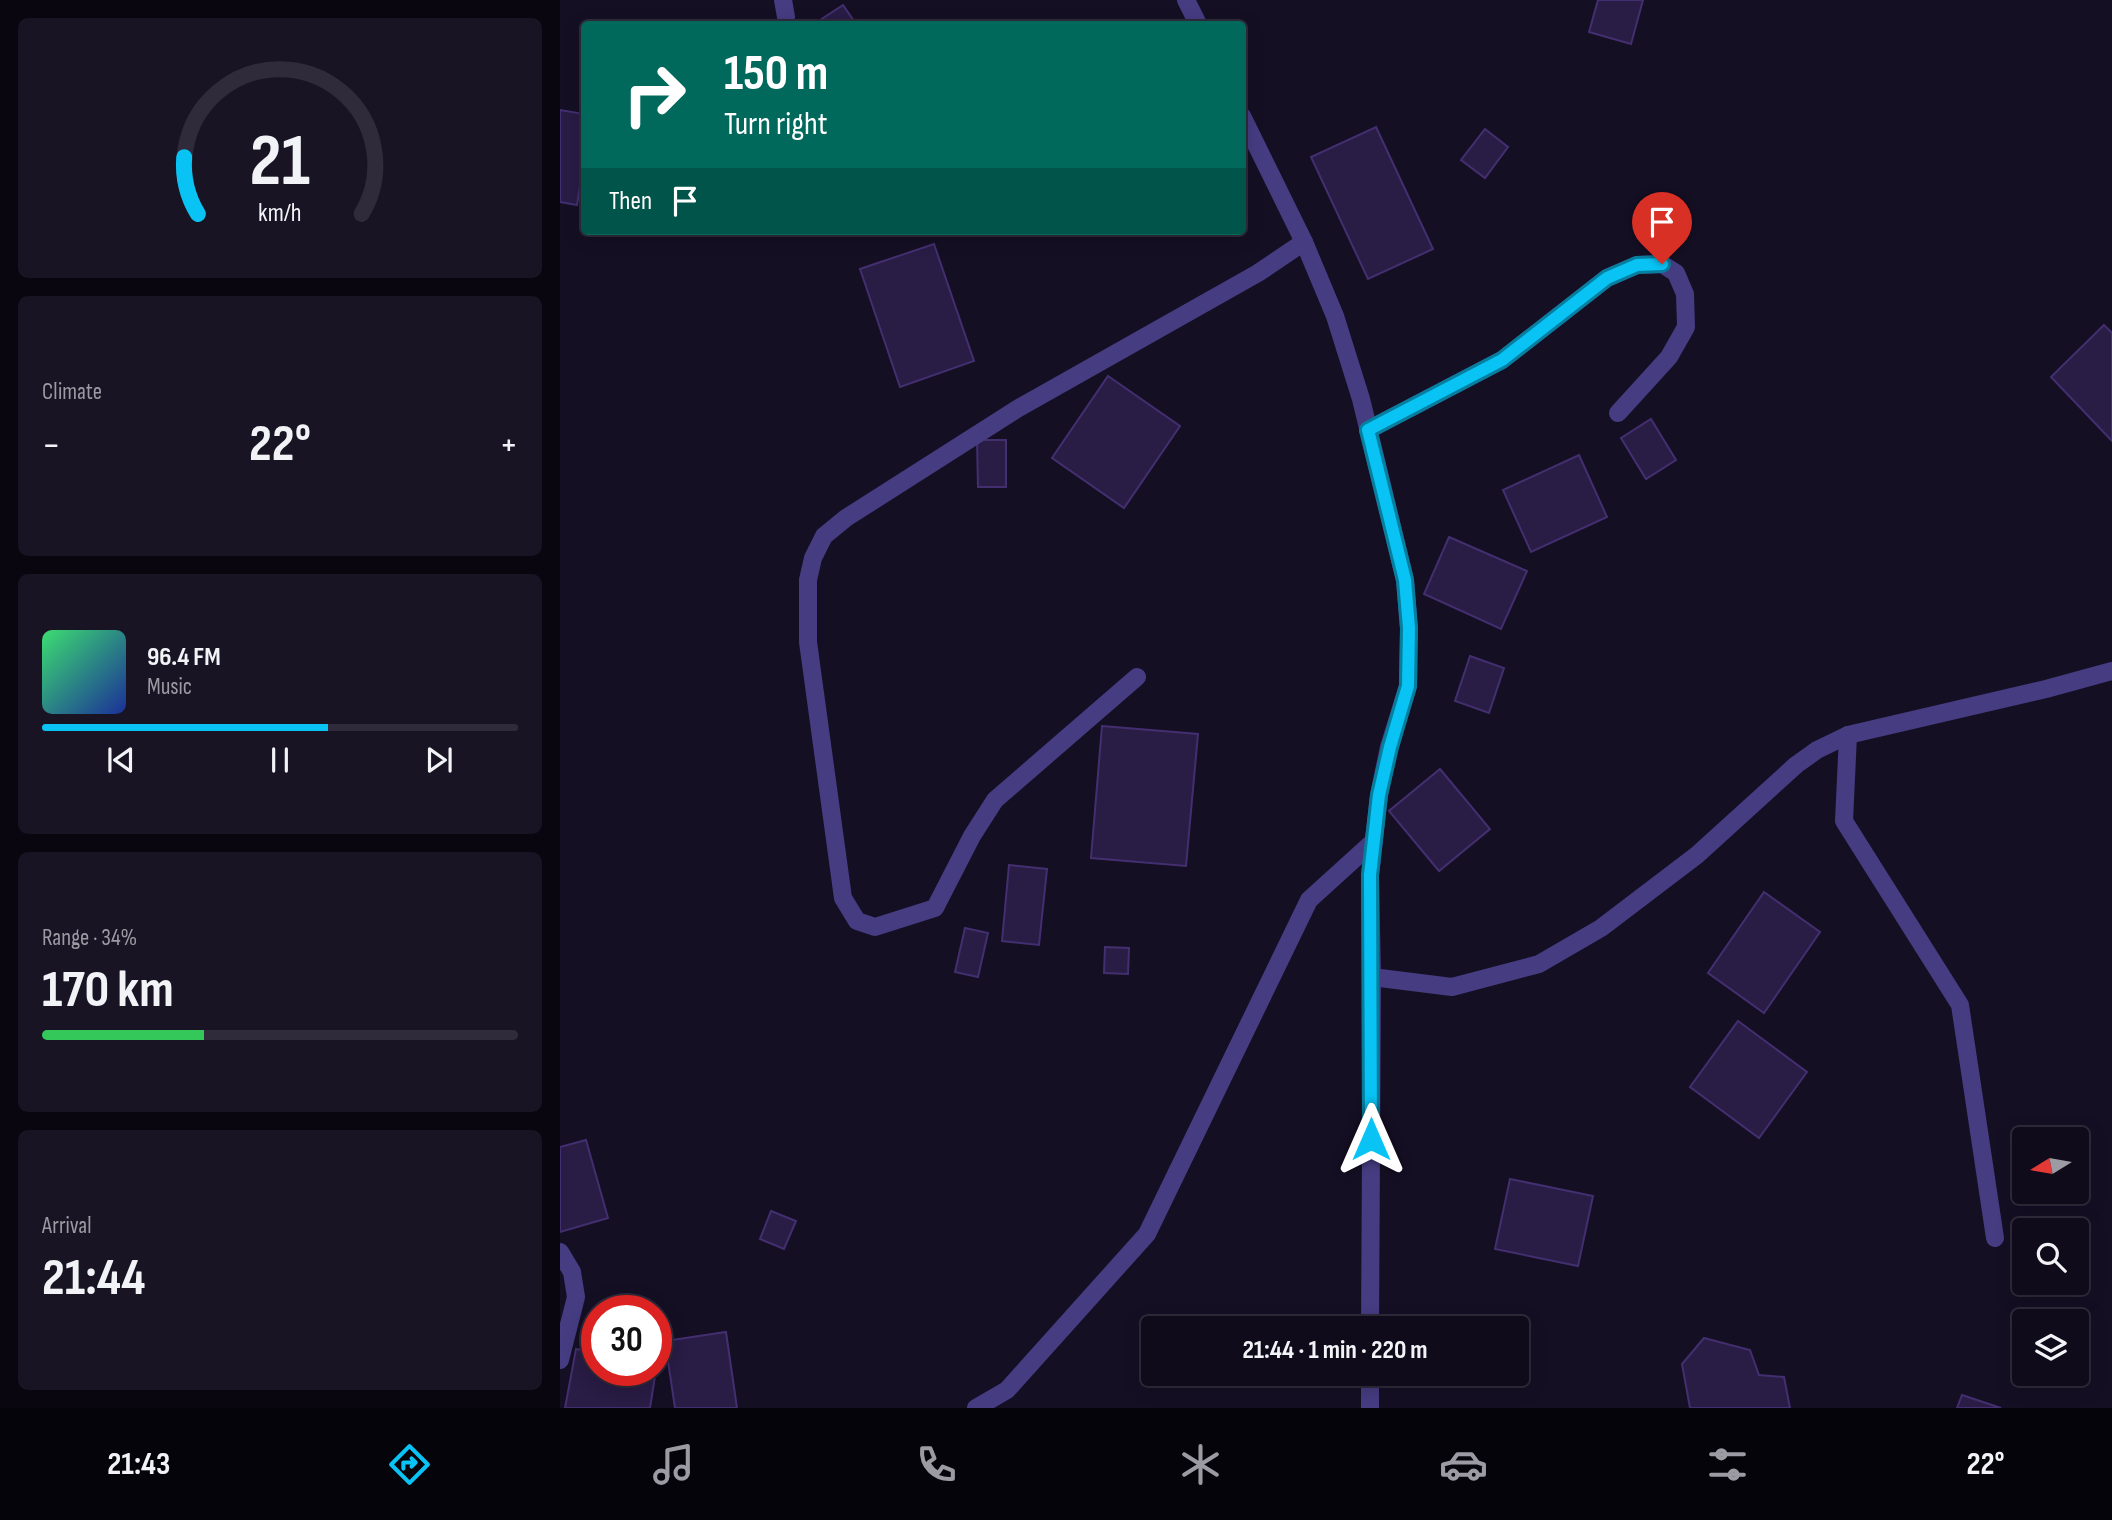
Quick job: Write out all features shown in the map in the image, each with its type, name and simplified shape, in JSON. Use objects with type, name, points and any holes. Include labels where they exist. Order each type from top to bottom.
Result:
[{"type":"street","points":[[1186,0],[1196,21]]},
{"type":"street","points":[[1246,124],[1304,242],[1335,316],[1368,430],[1405,580],[1409,628],[1408,686],[1379,795],[1370,875],[1370,1316]]},
{"type":"street","points":[[1137,677],[995,800],[972,836],[935,908],[876,927],[857,921],[843,898],[808,642],[808,580],[813,558],[824,536],[846,518],[1017,409],[1234,287],[1304,242]]},
{"type":"street","points":[[1368,430],[1502,360],[1607,278],[1637,265],[1662,264],[1676,273],[1685,294],[1686,327],[1669,357],[1618,413]]},
{"type":"street","points":[[1372,977],[1452,987],[1539,964],[1601,928],[1697,855],[1796,765],[1817,750],[1848,735],[2112,671]]},
{"type":"street","points":[[1848,735],[1844,821],[1960,1005],[1995,1238]]},
{"type":"street","points":[[976,1408],[1007,1390],[1147,1234],[1309,900],[1374,841]]},
{"type":"street","points":[[560,1252],[572,1272],[576,1297],[560,1360]]},
{"type":"street","points":[[1370,1386],[1370,1408]]},
{"type":"street","points":[[1001,1408],[1007,1390]]},
{"type":"building","points":[[1598,0],[1643,0],[1631,44],[1589,32]]},
{"type":"building","points":[[843,5],[854,21],[819,21]]},
{"type":"building","points":[[560,110],[581,114],[581,179],[577,205],[560,202]]},
{"type":"building","points":[[1376,127],[1433,249],[1368,279],[1311,157]]},
{"type":"building","points":[[1485,129],[1508,147],[1485,178],[1461,160]]},
{"type":"building","points":[[934,244],[974,361],[900,387],[860,269]]},
{"type":"building","points":[[2104,325],[2112,333],[2112,441],[2051,377]]},
{"type":"building","points":[[1108,376],[1180,426],[1124,508],[1052,458]]},
{"type":"building","points":[[1651,419],[1676,460],[1646,479],[1621,438]]},
{"type":"building","points":[[977,440],[1006,440],[1006,487],[978,487]]},
{"type":"building","points":[[1579,455],[1607,517],[1531,552],[1503,490]]},
{"type":"building","points":[[1449,537],[1527,571],[1501,629],[1424,594]]},
{"type":"building","points":[[1470,656],[1504,668],[1489,713],[1455,701]]},
{"type":"building","points":[[1102,726],[1198,734],[1186,866],[1091,858]]},
{"type":"building","points":[[1440,769],[1490,829],[1439,871],[1389,811]]},
{"type":"building","points":[[1009,865],[1047,869],[1039,945],[1002,941]]},
{"type":"building","points":[[1764,892],[1820,932],[1764,1013],[1708,973]]},
{"type":"building","points":[[965,928],[988,933],[978,977],[955,972]]},
{"type":"building","points":[[1105,947],[1129,948],[1128,974],[1104,973]]},
{"type":"building","points":[[1738,1021],[1807,1072],[1759,1138],[1690,1087]]},
{"type":"building","points":[[586,1140],[608,1218],[560,1232],[560,1147]]},
{"type":"building","points":[[1510,1179],[1593,1196],[1578,1266],[1495,1249]]},
{"type":"building","points":[[771,1211],[796,1221],[784,1249],[760,1239]]},
{"type":"building","points":[[726,1332],[737,1408],[675,1408],[672,1386],[672,1340]]},
{"type":"building","points":[[1704,1338],[1750,1350],[1759,1375],[1784,1377],[1790,1408],[1690,1408],[1682,1364]]},
{"type":"building","points":[[576,1349],[581,1350],[581,1386],[653,1386],[650,1408],[565,1408]]},
{"type":"building","points":[[1962,1395],[2001,1408],[1957,1408]]},
{"type":"route","points":[[1371,1139],[1370,875],[1379,795],[1408,686],[1409,628],[1405,580],[1368,430],[1502,360],[1607,278],[1637,265],[1662,264]]}]
